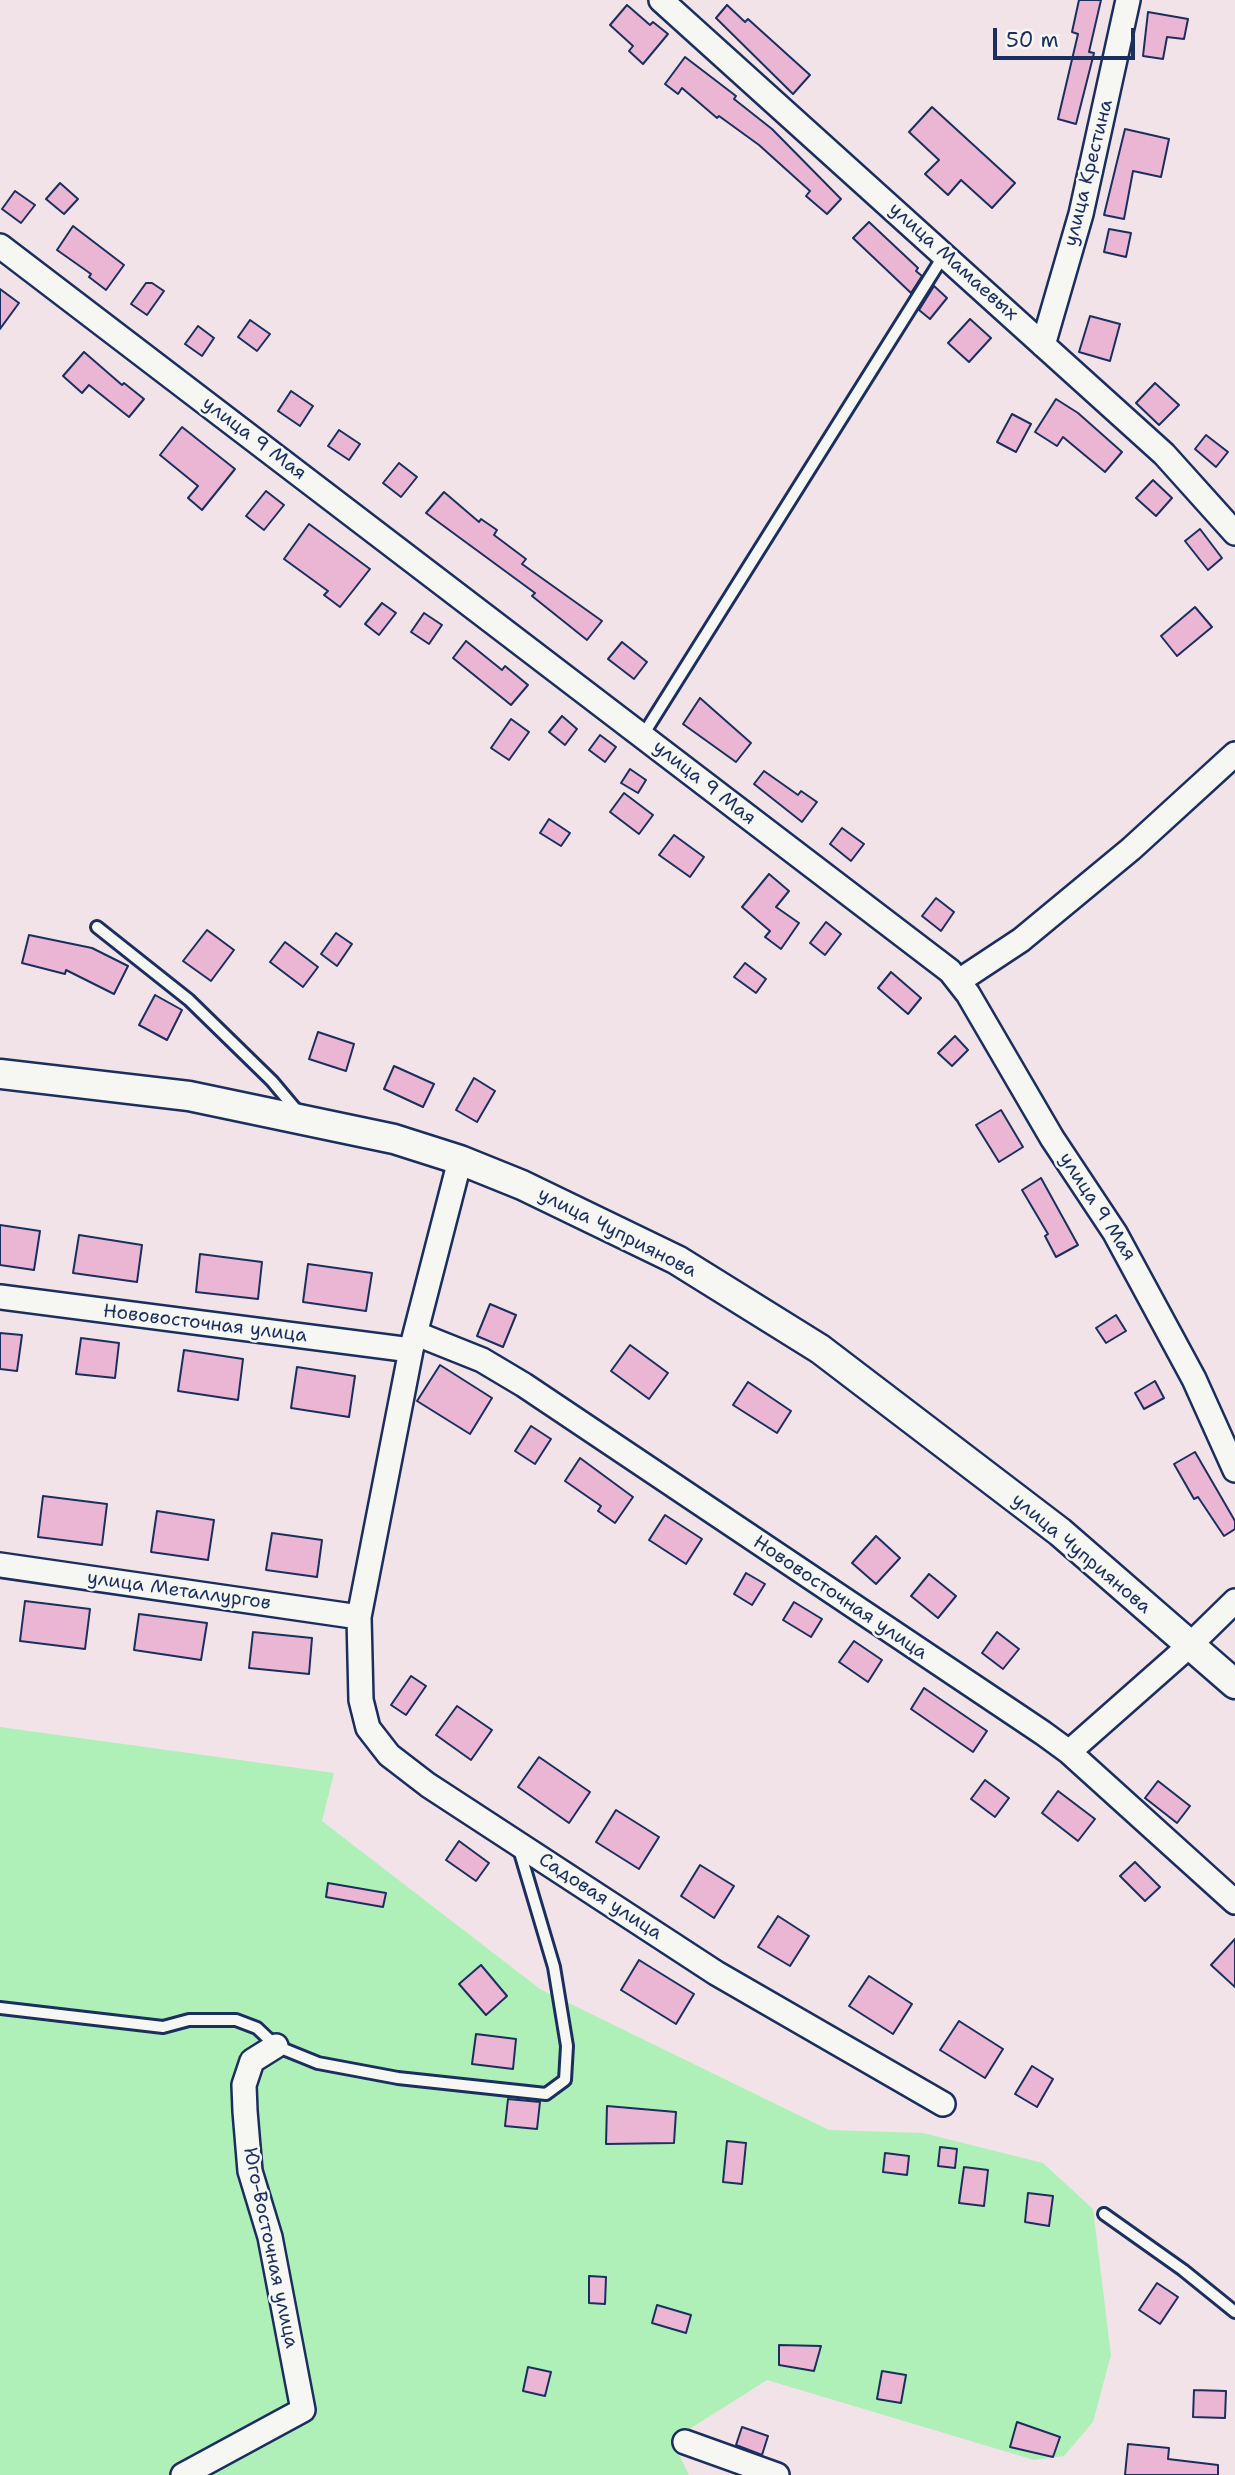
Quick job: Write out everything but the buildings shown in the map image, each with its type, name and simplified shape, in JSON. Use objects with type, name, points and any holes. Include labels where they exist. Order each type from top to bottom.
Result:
[{"type":"street","name":"улица Мамаевых","points":[[661,0],[1164,454],[1235,533]]},
{"type":"street","name":"улица Крестина","points":[[1043,345],[1081,214],[1128,0]]},
{"type":"street","name":"улица 9 Мая","points":[[0,246],[960,981],[1052,1138],[1097,1204],[1148,1290],[1194,1379],[1235,1470]]},
{"type":"street","points":[[960,981],[1021,940],[1131,849],[1235,754]]},
{"type":"street","name":"улица Чуприянова","points":[[0,1074],[150,1090],[394,1139],[460,1160],[522,1185],[677,1260],[820,1349],[1060,1532],[1235,1684]]},
{"type":"street","name":"Садовая улица","points":[[460,1160],[414,1342],[359,1617],[361,1700],[369,1728],[389,1755],[428,1785],[716,1973],[943,2104]]},
{"type":"street","name":"Нововосточная улица","points":[[0,1297],[414,1342],[482,1360],[524,1385],[1069,1752],[1235,1902]]},
{"type":"street","name":"улица Металлургов","points":[[0,1566],[359,1617]]},
{"type":"street","points":[[1069,1752],[1189,1646],[1235,1601]]},
{"type":"street","name":"Юго-Восточная улица","points":[[183,2475],[303,2410],[271,2237],[250,2171],[247,2135],[244,2085],[252,2061],[276,2046]]},
{"type":"street","points":[[685,2442],[777,2475]]},
{"type":"lane","points":[[643,736],[944,255]]},
{"type":"lane","points":[[97,927],[189,1000],[272,1081],[304,1119]]},
{"type":"lane","points":[[0,2008],[163,2027],[189,2020],[236,2020],[257,2028],[276,2046],[318,2063],[398,2078],[546,2094],[565,2080],[567,2046],[554,1967],[517,1842]]},
{"type":"lane","points":[[1104,2214],[1183,2270],[1235,2312]]},
{"type":"green space","points":[[0,1727],[334,1773],[322,1821],[540,1989],[829,2130],[923,2133],[1043,2163],[1093,2209],[1111,2355],[1093,2422],[1064,2456],[1034,2460],[767,2380],[672,2440],[689,2475],[0,2475]]}]
